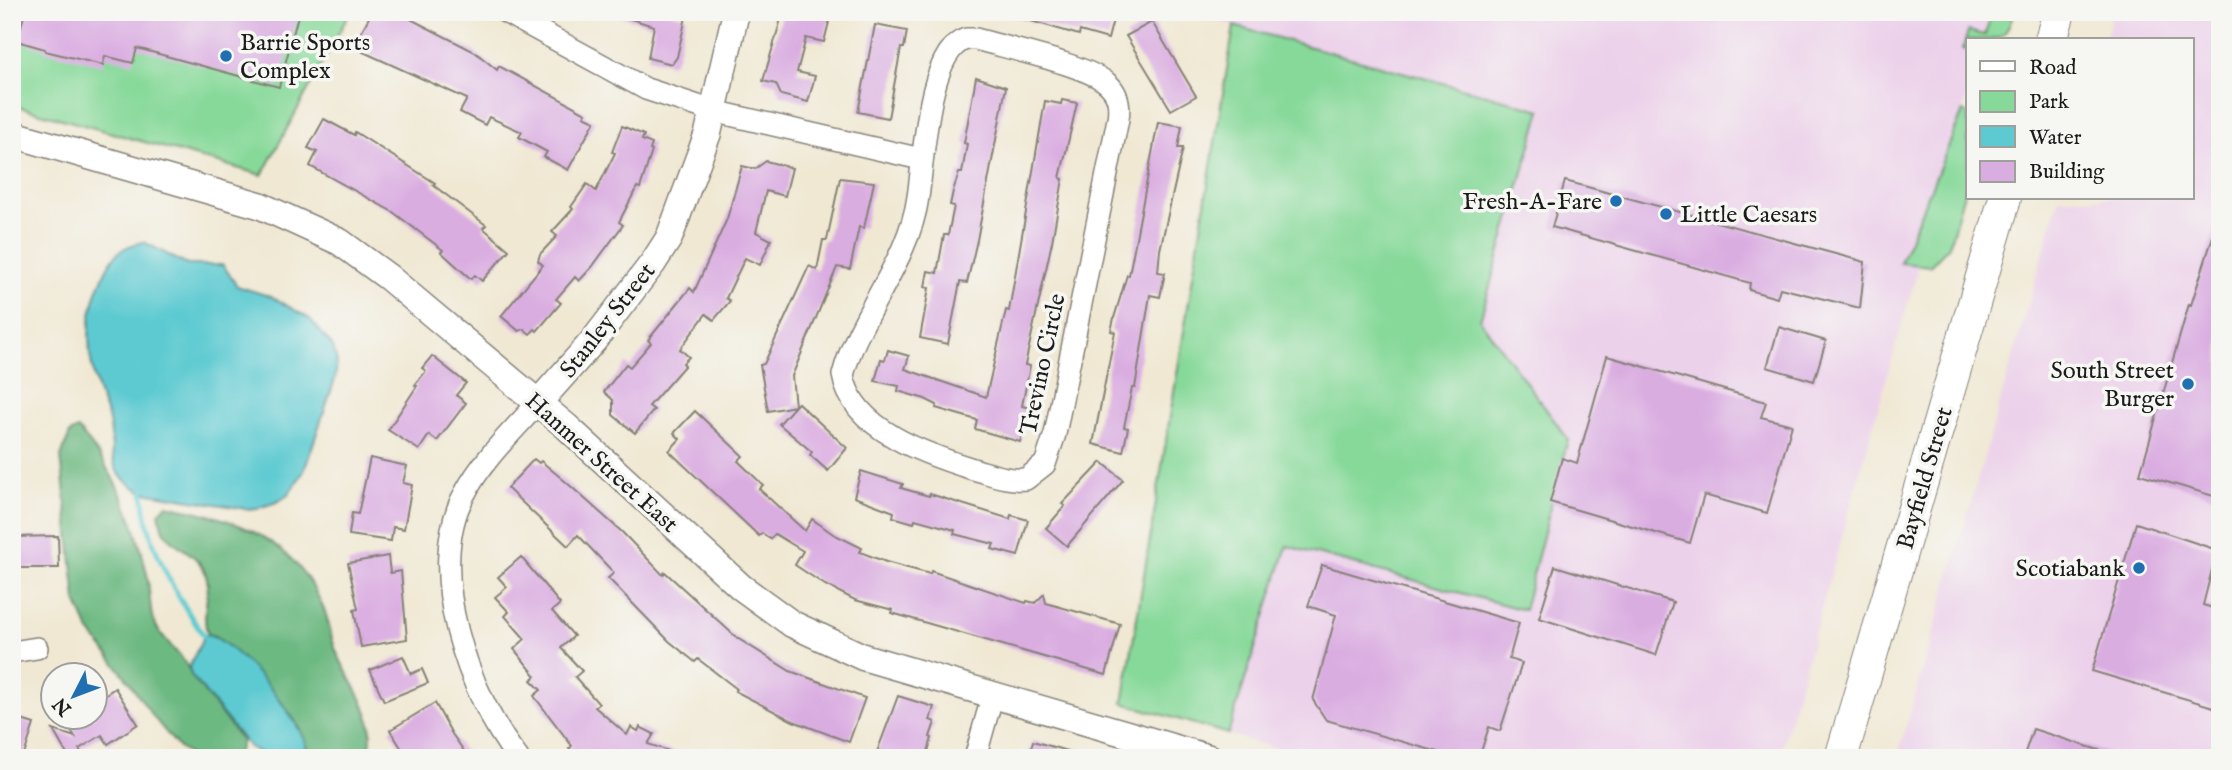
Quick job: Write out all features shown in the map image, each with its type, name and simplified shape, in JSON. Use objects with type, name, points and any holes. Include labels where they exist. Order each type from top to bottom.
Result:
[{"type":"main road","points":[[2052,38],[2059,12]]},
{"type":"main road","name":"Bayfield Street","points":[[1841,758],[2004,200]]},
{"type":"street","points":[[505,12],[646,89],[712,111],[921,159]]},
{"type":"street","name":"Stanley Street","points":[[518,758],[494,723],[460,638],[449,576],[450,549],[463,496],[488,459],[594,340],[669,238],[688,192],[712,111],[736,12]]},
{"type":"street","name":"Trevino Circle","points":[[966,39],[975,39],[1090,74],[1110,85],[1119,102],[1118,119],[1055,434],[1045,464],[1026,480],[1003,478],[908,447],[859,407],[844,384],[845,366],[915,217],[921,159],[940,66],[947,51],[966,39]]},
{"type":"street","name":"Hanmer Street East","points":[[12,134],[258,205],[316,229],[388,276],[538,403],[741,587],[792,624],[863,657],[1209,758]]},
{"type":"street","points":[[12,652],[37,648]]},
{"type":"street","points":[[975,758],[993,695]]},
{"type":"shaded area","points":[[1192,12],[1990,12],[1983,38],[1966,38],[1966,98],[1779,758],[1307,758],[1228,734],[1287,546],[1524,610],[1568,439],[1480,321],[1523,122]]},
{"type":"shaded area","points":[[2113,12],[2220,12],[2220,758],[1897,758],[2058,200],[2194,200],[2194,38],[2106,38]]},
{"type":"green space","points":[[12,12],[350,12],[262,175],[12,105]]},
{"type":"green space","points":[[1992,12],[2014,12],[2007,30],[1999,38],[1966,38],[1968,31],[1985,35]]},
{"type":"green space","points":[[1234,26],[1541,110],[1480,320],[1568,439],[1524,610],[1287,546],[1228,734],[1123,703]]},
{"type":"green space","points":[[1963,111],[1966,113],[1966,186],[1949,246],[1930,266],[1900,263]]},
{"type":"green space","points":[[78,429],[103,462],[130,515],[147,574],[154,622],[242,741],[238,753],[230,758],[195,758],[179,748],[89,630],[76,601],[61,457],[70,433]]},
{"type":"green space","points":[[166,505],[240,525],[281,549],[298,566],[313,587],[325,612],[337,653],[366,711],[371,734],[369,758],[298,758],[307,752],[304,737],[296,722],[256,674],[216,636],[208,634],[205,617],[208,584],[206,576],[198,561],[166,534],[159,513]]},
{"type":"water","points":[[144,242],[187,265],[223,265],[237,286],[272,297],[310,319],[333,347],[337,363],[335,379],[304,471],[288,495],[277,502],[246,509],[143,492],[130,485],[117,470],[112,453],[109,421],[91,362],[90,319],[97,291],[114,257],[129,246]]},
{"type":"water","points":[[208,634],[236,652],[268,686],[295,723],[304,739],[307,752],[298,758],[269,758],[249,747],[191,675],[189,667],[204,636]]},
{"type":"building","name":"Barrie Sports Complex","points":[[25,12],[299,12],[279,87],[137,48],[133,63],[105,56],[103,65],[45,51],[17,41]]},
{"type":"building","points":[[372,12],[397,12],[475,52],[497,70],[499,66],[586,113],[584,116],[595,121],[568,170],[544,157],[547,152],[519,137],[522,132],[489,117],[485,125],[460,112],[467,99],[361,51],[357,39]]},
{"type":"building","points":[[620,12],[668,12],[686,17],[677,57],[672,64],[648,58],[654,26],[620,16]]},
{"type":"building","points":[[783,12],[831,14],[824,42],[806,38],[797,72],[815,76],[808,102],[781,95],[776,84],[763,81]]},
{"type":"building","points":[[1015,12],[1115,12],[1108,39],[1080,31],[1079,35],[1014,16]]},
{"type":"building","points":[[1152,22],[1196,96],[1171,110],[1126,36]]},
{"type":"building","points":[[875,25],[907,31],[904,48],[901,48],[888,118],[858,112]]},
{"type":"building","points":[[976,77],[1006,87],[977,240],[967,283],[960,282],[948,344],[920,338],[929,288],[925,287],[928,271],[937,273],[944,235],[948,235],[954,206],[950,205],[959,173],[962,173],[967,144],[964,143]]},
{"type":"building","points":[[1062,100],[1077,103],[1060,178],[1063,179],[1052,242],[1025,365],[1030,366],[1022,406],[1030,408],[1020,442],[975,429],[977,420],[936,408],[937,405],[925,399],[898,391],[899,386],[875,381],[881,359],[885,360],[888,350],[909,356],[905,369],[986,397],[1006,310],[1009,311],[1045,101],[1061,104]]},
{"type":"building","points":[[324,119],[354,135],[355,132],[435,183],[433,185],[486,225],[483,228],[509,250],[482,281],[475,275],[471,279],[441,252],[443,250],[393,212],[310,166],[317,152],[308,148]]},
{"type":"building","points":[[1158,122],[1182,126],[1178,148],[1183,148],[1160,250],[1158,272],[1165,273],[1160,297],[1150,295],[1135,388],[1132,388],[1124,427],[1128,428],[1123,452],[1093,444],[1115,332],[1111,331],[1129,275]]},
{"type":"building","points":[[622,126],[644,135],[642,140],[652,144],[640,188],[637,187],[619,222],[623,225],[592,267],[579,281],[575,277],[556,299],[561,303],[537,331],[535,329],[530,334],[524,329],[519,331],[501,316],[543,265],[538,261],[540,254],[557,236],[552,232],[573,209],[571,207],[587,184],[596,191],[615,153],[612,152]]},
{"type":"building","points":[[766,161],[792,168],[785,196],[766,191],[756,232],[771,240],[760,265],[745,258],[726,298],[730,301],[714,320],[706,314],[680,349],[689,357],[683,363],[685,365],[649,406],[654,410],[635,433],[613,415],[613,400],[604,392],[626,364],[630,367],[651,343],[648,340],[690,288],[694,292],[727,219],[742,166],[755,169]]},
{"type":"building","points":[[840,178],[874,182],[864,228],[859,227],[850,269],[837,267],[792,376],[795,406],[768,411],[760,365],[764,364],[809,266],[817,270],[823,240],[827,240]]},
{"type":"building","points":[[1565,181],[1865,262],[1860,308],[1780,288],[1777,298],[1749,290],[1750,283],[1552,227]]},
{"type":"building","points":[[2217,224],[2220,225],[2220,498],[2140,474],[2189,304],[2191,305]]},
{"type":"building","points":[[1779,327],[1826,341],[1814,381],[1767,367]]},
{"type":"building","points":[[432,356],[466,383],[456,395],[466,403],[437,441],[429,435],[419,450],[388,430],[426,371],[422,368]]},
{"type":"building","points":[[1607,356],[1766,402],[1761,417],[1792,425],[1767,513],[1704,495],[1690,543],[1550,502],[1562,458],[1577,463]]},
{"type":"building","points":[[798,403],[847,448],[828,471],[810,455],[812,452],[779,424]]},
{"type":"building","points":[[695,411],[743,456],[738,461],[763,485],[759,489],[805,531],[812,519],[833,534],[862,548],[860,552],[886,562],[930,574],[931,571],[1026,603],[1035,603],[1044,594],[1046,603],[1120,624],[1106,675],[892,613],[893,610],[855,600],[825,585],[795,565],[803,551],[775,534],[770,539],[762,533],[759,536],[669,451],[680,439],[674,433]]},
{"type":"building","points":[[370,458],[407,466],[403,483],[412,485],[404,529],[393,527],[391,541],[349,535],[352,513],[358,514]]},
{"type":"building","points":[[534,459],[539,463],[541,461],[566,482],[622,532],[663,575],[665,572],[737,638],[790,671],[865,698],[849,742],[793,721],[735,691],[737,689],[698,659],[695,662],[669,641],[608,578],[614,573],[578,535],[568,546],[507,488]]},
{"type":"building","points":[[1102,462],[1123,480],[1067,546],[1046,528],[1065,506],[1062,504]]},
{"type":"building","points":[[861,471],[903,484],[901,488],[929,496],[930,494],[1010,519],[1011,515],[1028,520],[1018,556],[992,549],[994,544],[954,534],[955,530],[915,519],[914,523],[893,517],[894,512],[854,497]]},
{"type":"building","points":[[2136,523],[2217,550],[2203,605],[2220,610],[2220,709],[2092,671]]},
{"type":"building","points":[[58,536],[59,568],[12,568],[12,537]]},
{"type":"building","points":[[388,556],[390,573],[401,571],[407,639],[361,647],[354,610],[358,609],[348,563]]},
{"type":"building","points":[[521,557],[560,604],[552,611],[574,636],[561,648],[582,671],[575,677],[599,704],[595,707],[627,735],[631,727],[638,731],[640,727],[654,734],[648,744],[681,755],[681,758],[579,758],[569,749],[572,746],[534,696],[541,690],[531,680],[536,676],[514,649],[525,639],[505,616],[509,612],[495,597],[507,587],[498,577]]},
{"type":"building","points":[[1322,565],[1519,623],[1509,659],[1522,663],[1500,731],[1489,727],[1479,758],[1459,758],[1326,720],[1313,700],[1336,615],[1308,606]]},
{"type":"building","points":[[1555,566],[1673,602],[1656,655],[1539,618]]},
{"type":"building","points":[[403,656],[411,674],[422,669],[428,683],[384,701],[370,670]]},
{"type":"building","points":[[115,688],[138,724],[108,744],[102,735],[79,749],[85,758],[69,758],[54,732],[75,737],[72,732],[108,732],[108,693]]},
{"type":"building","points":[[898,696],[934,707],[930,720],[935,722],[926,758],[894,758],[877,752]]},
{"type":"building","points":[[435,703],[469,758],[412,758],[409,752],[405,754],[390,730]]},
{"type":"building","points":[[12,717],[34,724],[23,758],[12,758]]},
{"type":"building","points":[[2033,729],[2114,755],[2113,758],[2023,758]]},
{"type":"building","points":[[1033,741],[1077,754],[1076,758],[1028,758]]},
{"type":"waterway","points":[[143,492],[150,530],[163,567],[204,636]]},
{"type":"place","name":"Barrie Sports Complex","points":[[226,56]]},
{"type":"place","name":"Fresh-A-Fare","points":[[1616,201]]},
{"type":"place","name":"Little Caesars","points":[[1666,214]]},
{"type":"place","name":"South Street Burger","points":[[2188,384]]},
{"type":"place","name":"Scotiabank","points":[[2139,568]]}]
